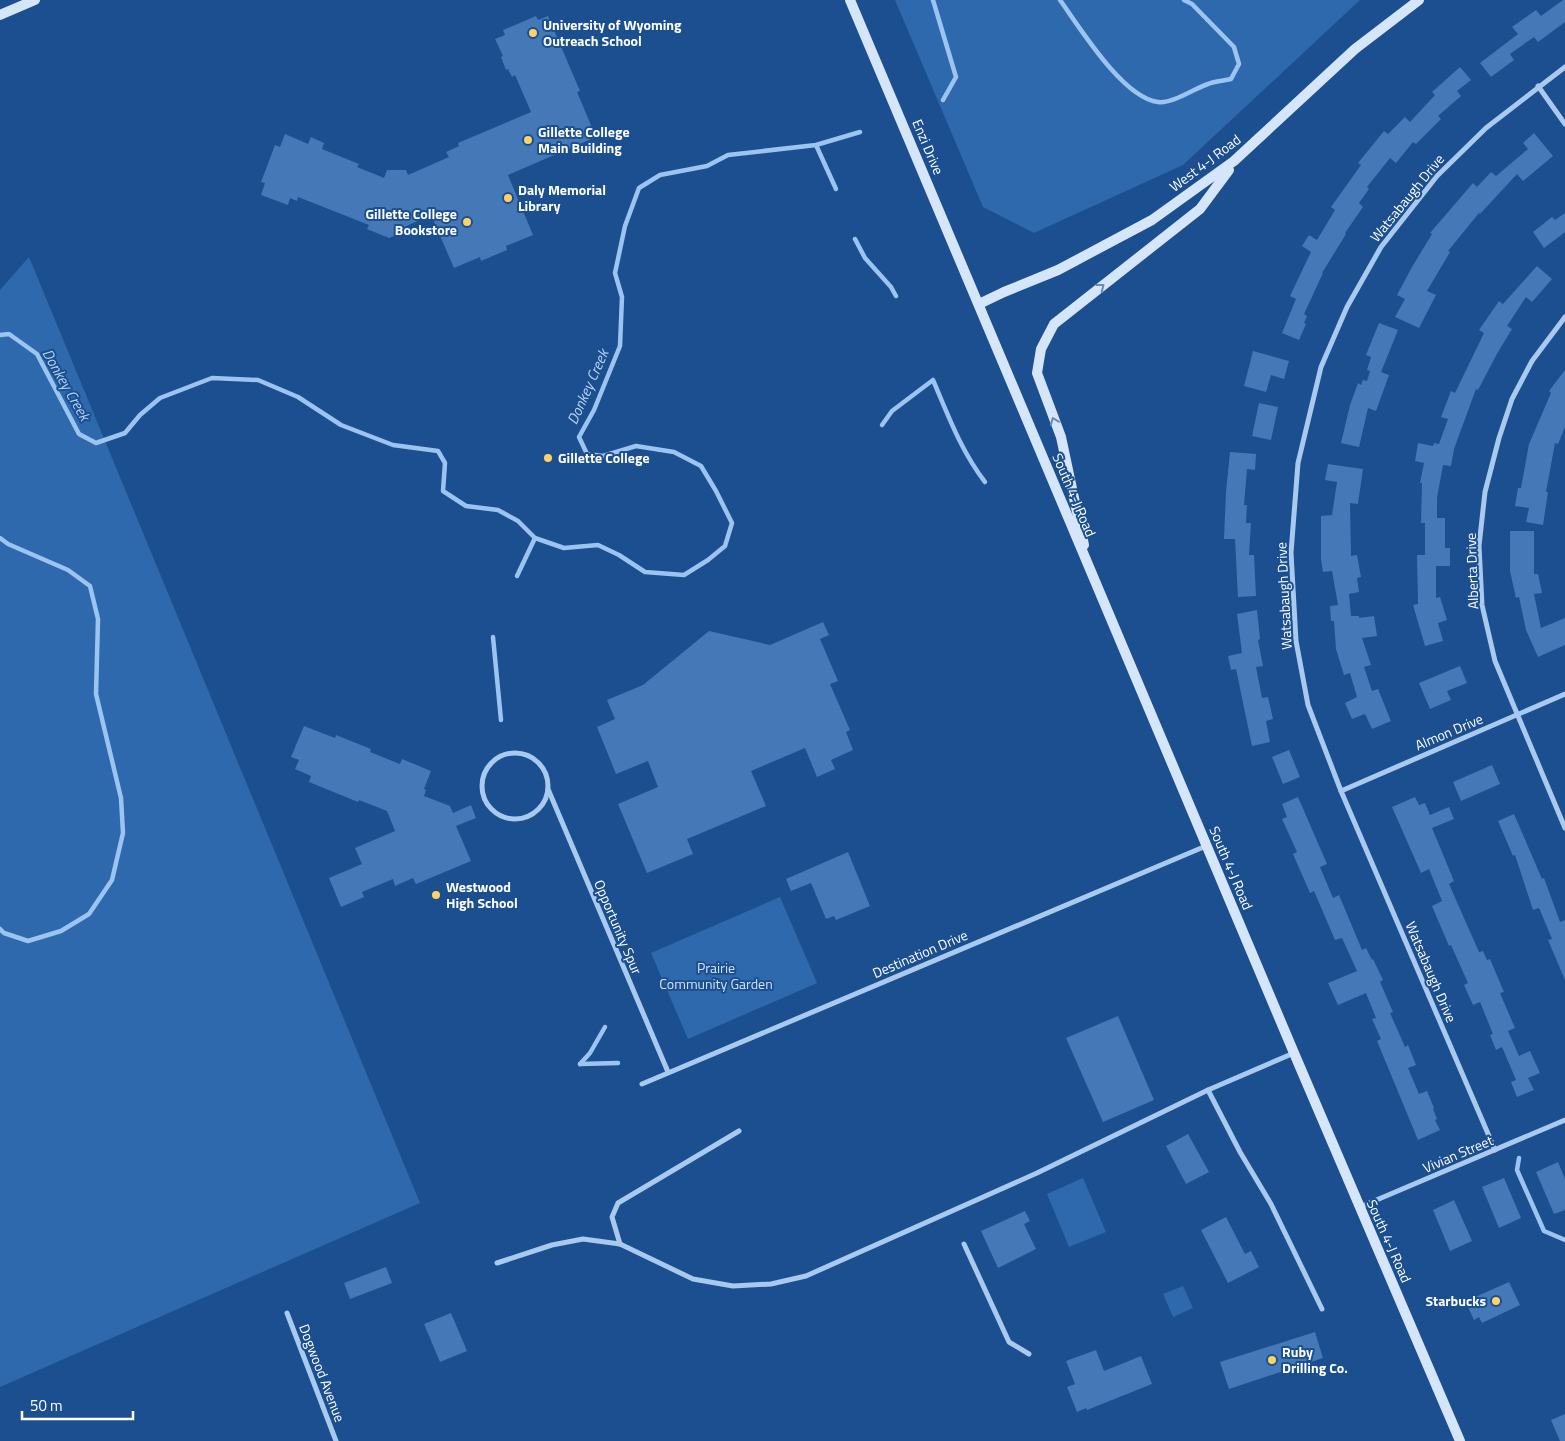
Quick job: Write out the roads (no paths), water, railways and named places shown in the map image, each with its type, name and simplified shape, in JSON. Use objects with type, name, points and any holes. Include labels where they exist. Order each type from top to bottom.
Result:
[{"type":"main road","points":[[0,15],[35,0]]},
{"type":"main road","name":"Enzi Drive","points":[[850,0],[979,304]]},
{"type":"main road","name":"West 4-J Road","points":[[979,304],[1058,270],[1152,220],[1234,161],[1355,50],[1419,0]]},
{"type":"main road","points":[[1090,570],[1060,437],[1037,373],[1041,349],[1054,324],[1200,209],[1234,161]]},
{"type":"main road","name":"South 4-J Road","points":[[979,304],[1206,846],[1460,1441]]},
{"type":"street","name":"Watsabaugh Drive","points":[[1495,1150],[1341,791],[1308,705],[1296,641],[1291,553],[1298,463],[1321,367],[1346,307],[1380,247],[1437,176],[1486,128],[1565,67]]},
{"type":"street","points":[[1538,86],[1565,124]]},
{"type":"street","name":"Alberta Drive","points":[[1565,317],[1532,361],[1512,399],[1486,492],[1480,546],[1482,605],[1495,662],[1565,828]]},
{"type":"street","name":"Almon Drive","points":[[1341,791],[1565,694]]},
{"type":"street","name":"Opportunity Spur","points":[[548,789],[545,800],[538,809],[528,816],[517,819],[506,818],[496,813],[483,795],[481,784],[483,774],[492,761],[506,753],[517,752],[528,755],[537,760],[543,769],[548,789],[668,1072]]},
{"type":"street","name":"Destination Drive","points":[[642,1084],[1206,846]]},
{"type":"street","points":[[497,1264],[552,1245],[583,1239],[620,1244],[693,1279],[733,1286],[771,1284],[806,1276],[1037,1173],[1208,1090],[1294,1052]]},
{"type":"street","points":[[1208,1090],[1240,1152],[1271,1204],[1322,1309]]},
{"type":"street","name":"Vivian Street","points":[[1360,1207],[1565,1120]]},
{"type":"street","points":[[620,1244],[612,1217],[618,1203],[739,1131]]},
{"type":"street","points":[[964,1244],[1009,1342],[1029,1354]]},
{"type":"street","name":"Dogwood Avenue","points":[[287,1313],[336,1441]]},
{"type":"waterway","name":"Donkey Creek","points":[[933,0],[956,77],[943,100]]},
{"type":"waterway","name":"Donkey Creek","points":[[1060,0],[1103,60],[1117,75],[1145,98],[1158,102],[1170,101],[1211,83],[1231,79],[1239,64],[1234,47],[1192,4],[1184,0]]},
{"type":"waterway","name":"Donkey Creek","points":[[0,335],[9,334],[37,354],[79,434],[96,443],[125,433],[140,415],[160,398],[212,378],[258,380],[298,397],[341,425],[393,445],[438,451],[445,463],[443,491],[466,506],[498,510],[518,521],[535,538],[564,548],[598,545],[619,555],[645,572],[684,575],[708,560],[725,546],[732,523],[701,466],[674,452],[636,446],[603,456],[587,454],[579,437],[594,410],[620,346],[622,297],[615,273],[625,226],[639,188],[660,175],[707,166],[728,155],[816,145],[860,132]]},
{"type":"waterway","points":[[816,145],[836,189]]},
{"type":"waterway","points":[[855,239],[865,258],[891,287],[896,296]]},
{"type":"waterway","points":[[882,425],[892,411],[933,380],[962,445],[985,482]]},
{"type":"waterway","name":"Donkey Creek","points":[[0,538],[8,544],[68,570],[90,586],[98,619],[96,694],[121,798],[123,833],[112,880],[89,914],[61,931],[28,941],[4,933],[0,929]]},
{"type":"waterway","points":[[517,576],[535,538]]},
{"type":"waterway","points":[[493,637],[501,720]]},
{"type":"waterway","points":[[580,1064],[590,1053],[605,1027]]},
{"type":"waterway","points":[[580,1064],[618,1063]]},
{"type":"waterway","points":[[1519,1158],[1517,1170],[1544,1231],[1565,1240]]},
{"type":"place","name":"University of Wyoming Outreach School","points":[[533,33]]},
{"type":"place","name":"Gillette College Main Building","points":[[528,140]]},
{"type":"place","name":"Daly Memorial Library","points":[[508,198]]},
{"type":"place","name":"Gillette College Bookstore","points":[[467,222]]},
{"type":"place","name":"Gillette College","points":[[548,458]]},
{"type":"place","name":"Westwood High School","points":[[436,895]]},
{"type":"place","name":"Starbucks","points":[[1496,1301]]},
{"type":"place","name":"Ruby Drilling Co.","points":[[1272,1360]]},
{"type":"park label","name":"Prairie Community Garden","points":[[716,976]]}]
